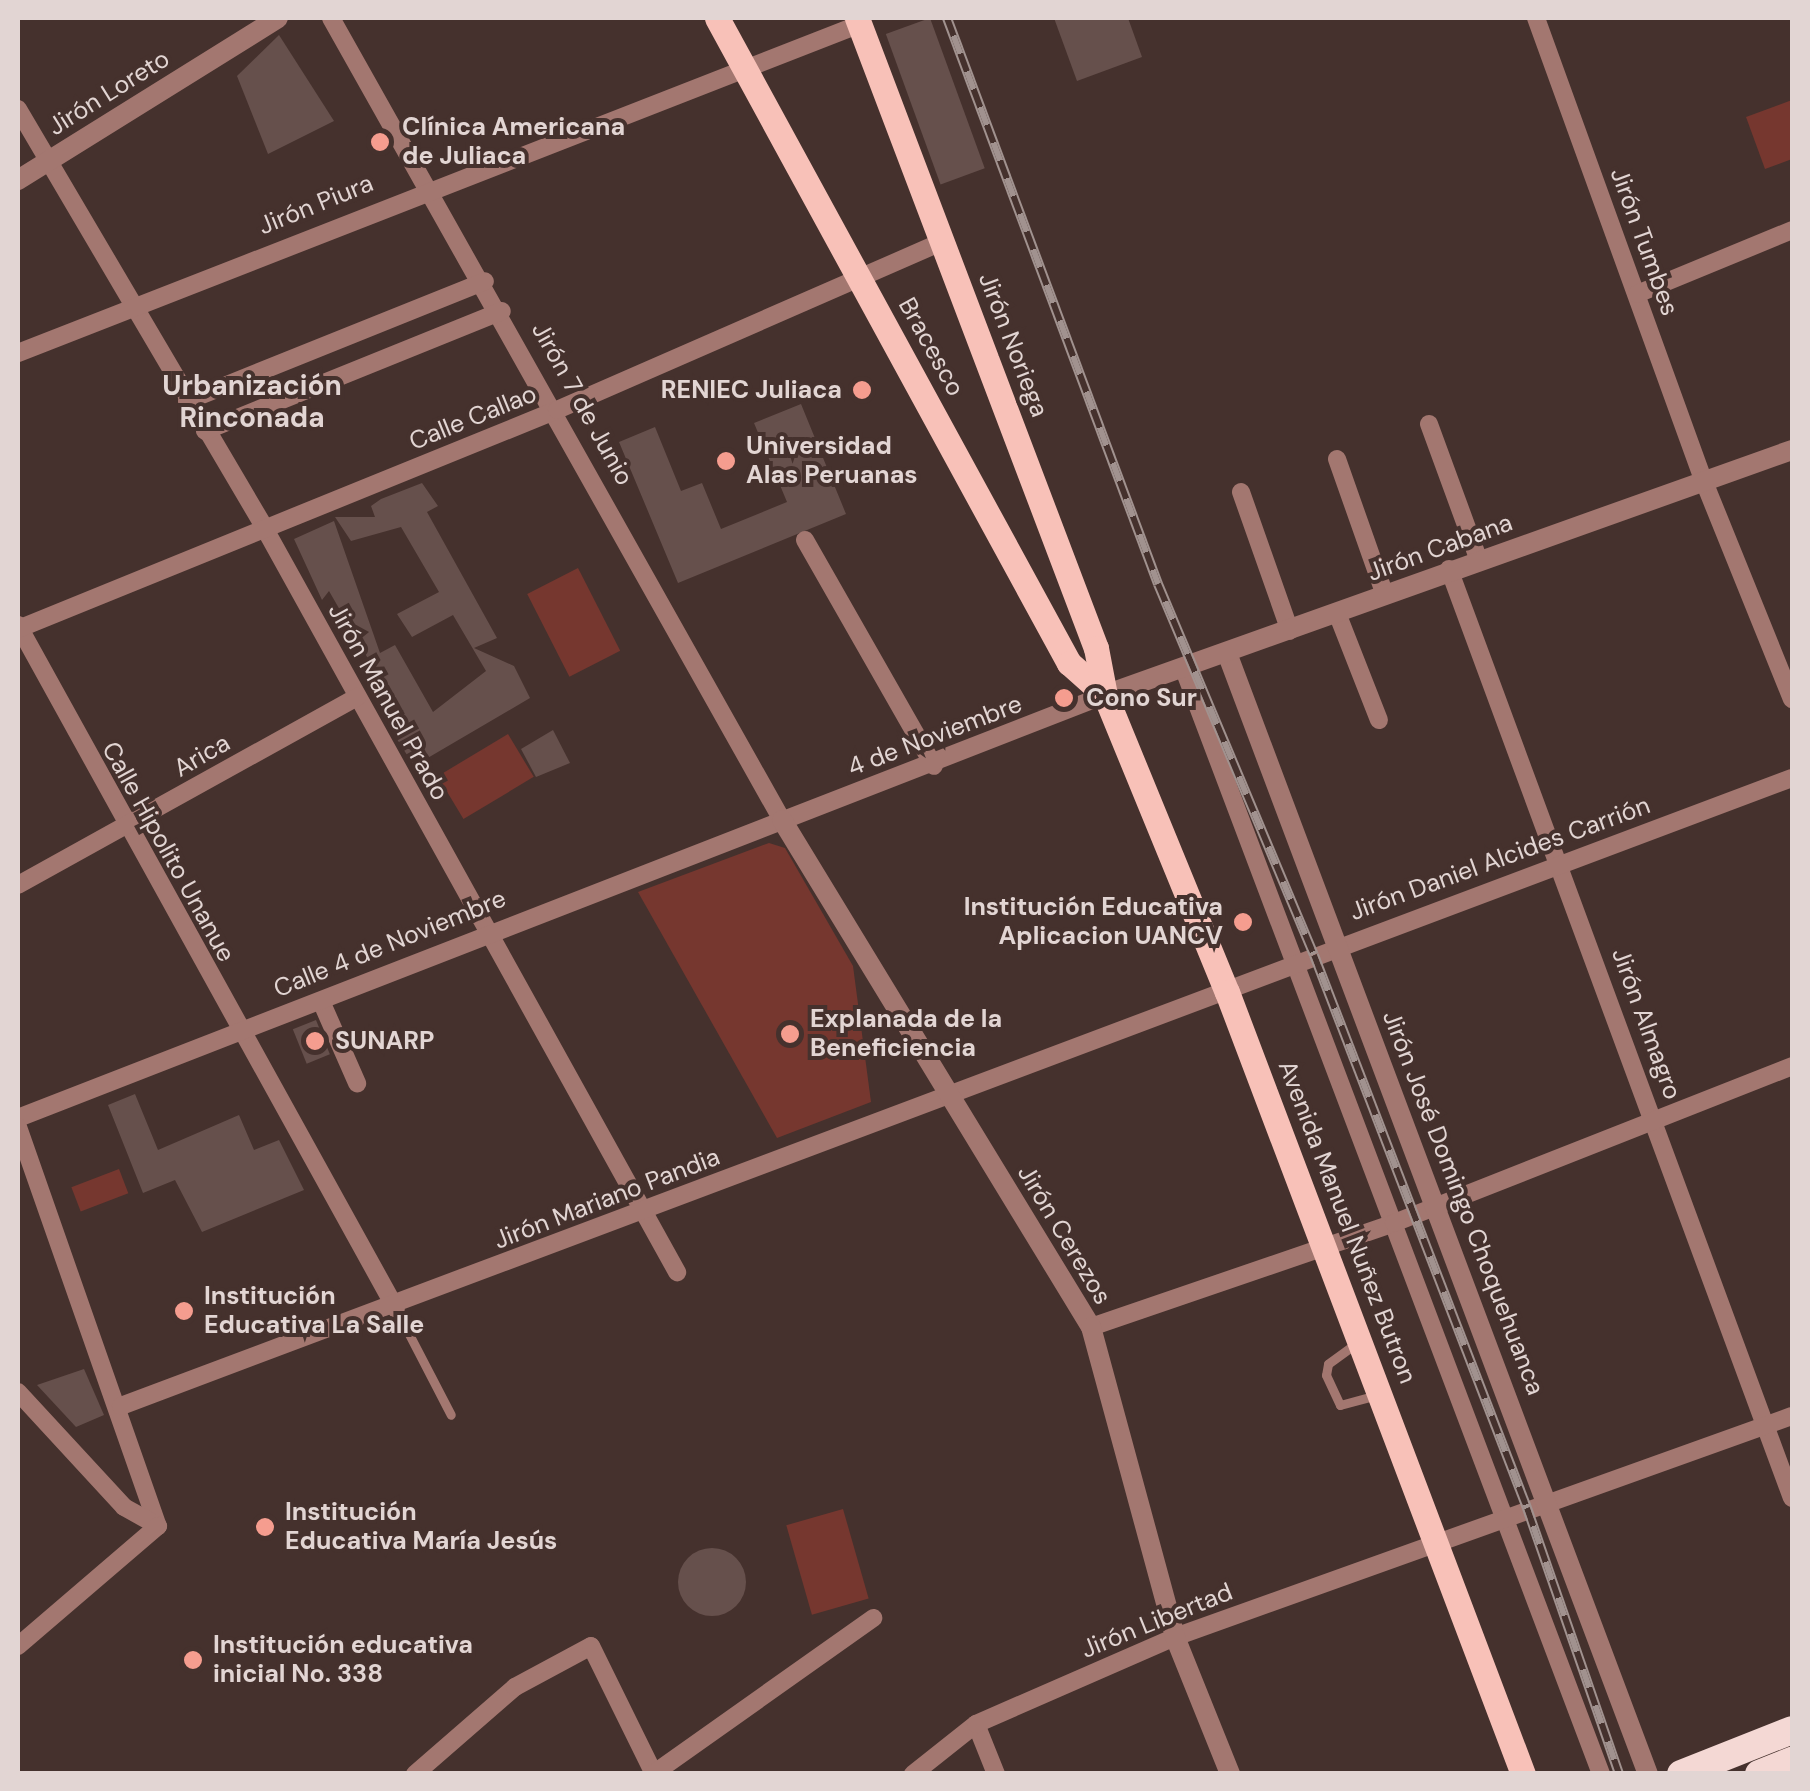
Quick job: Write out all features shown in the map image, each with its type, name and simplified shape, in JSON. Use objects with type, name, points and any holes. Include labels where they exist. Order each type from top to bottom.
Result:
[{"type":"highway","points":[[1681,1774],[1792,1730]]},
{"type":"highway","points":[[1759,1774],[1792,1761]]},
{"type":"main road","name":"Bracesco","points":[[717,18],[1069,663],[1105,695]]},
{"type":"main road","name":"Jirón Noriega","points":[[858,21],[1096,648],[1105,695]]},
{"type":"main road","name":"Avenida Manuel Nuñez Butron","points":[[1105,695],[1227,992],[1523,1774]]},
{"type":"street","name":"Jirón Loreto","points":[[18,180],[278,18]]},
{"type":"street","name":"Jirón 7 de Junio","points":[[330,18],[502,311],[782,820]]},
{"type":"street","name":"Jirón Tumbes","points":[[1536,18],[1705,484],[1792,699]]},
{"type":"street","name":"Jirón Piura","points":[[18,354],[431,186],[858,21]]},
{"type":"street","name":"Jirón Manuel Prado","points":[[18,110],[130,307],[264,529],[484,930],[646,1207],[677,1272]]},
{"type":"street","points":[[1636,294],[1792,230]]},
{"type":"street","name":"Calle Callao","points":[[18,628],[557,410],[942,242]]},
{"type":"street","points":[[187,401],[485,281]]},
{"type":"street","points":[[205,430],[502,311]]},
{"type":"street","points":[[1428,424],[1478,558]]},
{"type":"street","name":"Jirón Cabana","points":[[1105,695],[1290,631],[1478,558],[1705,484],[1792,450]]},
{"type":"street","points":[[1337,459],[1384,595]]},
{"type":"street","points":[[1241,492],[1290,631]]},
{"type":"street","points":[[805,540],[934,766]]},
{"type":"street","name":"Jirón Almagro","points":[[1450,569],[1792,1498]]},
{"type":"street","points":[[1337,613],[1378,720]]},
{"type":"street","name":"Calle Hipolito Unanue","points":[[18,628],[396,1309]]},
{"type":"street","name":"Jirón José Domingo Choquehuanca","points":[[1227,653],[1438,1206],[1648,1774]]},
{"type":"street","points":[[1183,667],[1298,962],[1601,1774]]},
{"type":"street","name":"4 de Noviembre","points":[[782,820],[934,766],[1105,695]]},
{"type":"street","name":"Arica","points":[[18,885],[357,697]]},
{"type":"street","name":"Jirón Daniel Alcides Carrión","points":[[1227,992],[1339,944],[1792,778]]},
{"type":"street","name":"Calle 4 de Noviembre","points":[[18,1118],[321,1002],[484,930],[782,820]]},
{"type":"street","name":"Jirón Cerezos","points":[[782,820],[1090,1327],[1175,1637],[1230,1774]]},
{"type":"street","name":"Jirón Mariano Pandia","points":[[122,1406],[396,1309],[646,1207],[952,1099],[1227,992]]},
{"type":"street","points":[[321,1002],[357,1083]]},
{"type":"street","points":[[1090,1327],[1394,1223],[1792,1066]]},
{"type":"street","points":[[18,1127],[122,1406],[158,1526]]},
{"type":"street","points":[[18,1392],[124,1508],[158,1526]]},
{"type":"street","name":"Jirón Libertad","points":[[913,1774],[976,1724],[1175,1637],[1506,1514],[1792,1416]]},
{"type":"street","points":[[18,1646],[158,1526]]},
{"type":"street","points":[[416,1774],[515,1687],[592,1646],[653,1773],[873,1618]]},
{"type":"street","points":[[976,1724],[996,1774]]},
{"type":"lane","points":[[396,1309],[451,1414]]},
{"type":"lane","points":[[1360,1340],[1328,1364],[1334,1403],[1380,1394]]},
{"type":"shaded area","points":[[1792,100],[1792,159],[1765,169],[1746,117]]},
{"type":"shaded area","points":[[578,568],[620,651],[569,677],[527,594]]},
{"type":"shaded area","points":[[508,734],[534,777],[463,819],[438,776]]},
{"type":"shaded area","name":"Explanada de la Beneficiencia","points":[[769,843],[785,848],[853,966],[871,1102],[777,1138],[638,892]]},
{"type":"shaded area","points":[[119,1169],[128,1193],[81,1212],[71,1187]]},
{"type":"shaded area","points":[[843,1509],[869,1598],[812,1615],[786,1525]]},
{"type":"building","points":[[930,18],[985,168],[941,184],[886,34]]},
{"type":"building","points":[[1054,18],[1128,18],[1142,57],[1077,81]]},
{"type":"building","points":[[279,35],[334,121],[268,154],[237,76]]},
{"type":"building","points":[[801,404],[846,514],[678,583],[619,442],[655,427],[681,491],[702,483],[721,529],[787,502],[754,423]]},
{"type":"building","points":[[422,483],[438,506],[427,512],[497,638],[474,648],[514,666],[530,698],[414,766],[395,736],[408,728],[329,591],[322,600],[294,539],[334,521],[380,653],[395,645],[433,712],[486,671],[453,615],[412,637],[397,614],[439,592],[401,527],[351,541],[335,517],[375,517],[371,506]]},
{"type":"building","points":[[553,730],[570,763],[536,777],[521,749]]},
{"type":"building","name":"SUNARP","points":[[316,1020],[330,1054],[307,1064],[293,1029]]},
{"type":"building","points":[[135,1094],[158,1150],[239,1115],[254,1150],[279,1140],[304,1190],[202,1232],[175,1180],[143,1193],[108,1105]]},
{"type":"building","points":[[84,1369],[104,1415],[76,1427],[37,1385]]},
{"type":"building","points":[[712,1548],[736,1558],[746,1582],[736,1606],[712,1616],[688,1606],[678,1582],[688,1558]]},
{"type":"railway","points":[[947,18],[1158,584],[1314,955],[1527,1508],[1619,1774]]},
{"type":"place","name":"Clínica Americana de Juliaca","points":[[380,142]]},
{"type":"place","name":"RENIEC Juliaca","points":[[862,390]]},
{"type":"place","name":"Universidad Alas Peruanas","points":[[726,461]]},
{"type":"place","name":"Cono Sur","points":[[1064,698]]},
{"type":"place","name":"Institución Educativa Aplicacion UANCV","points":[[1243,922]]},
{"type":"place","name":"Explanada de la Beneficiencia","points":[[790,1034]]},
{"type":"place","name":"SUNARP","points":[[315,1041]]},
{"type":"place","name":"Institución Educativa La Salle","points":[[184,1311]]},
{"type":"place","name":"Institución Educativa María Jesús","points":[[265,1527]]},
{"type":"place","name":"Institución educativa inicial No. 338","points":[[193,1660]]},
{"type":"district","name":"Urbanización Rinconada","points":[[252,402]]}]
